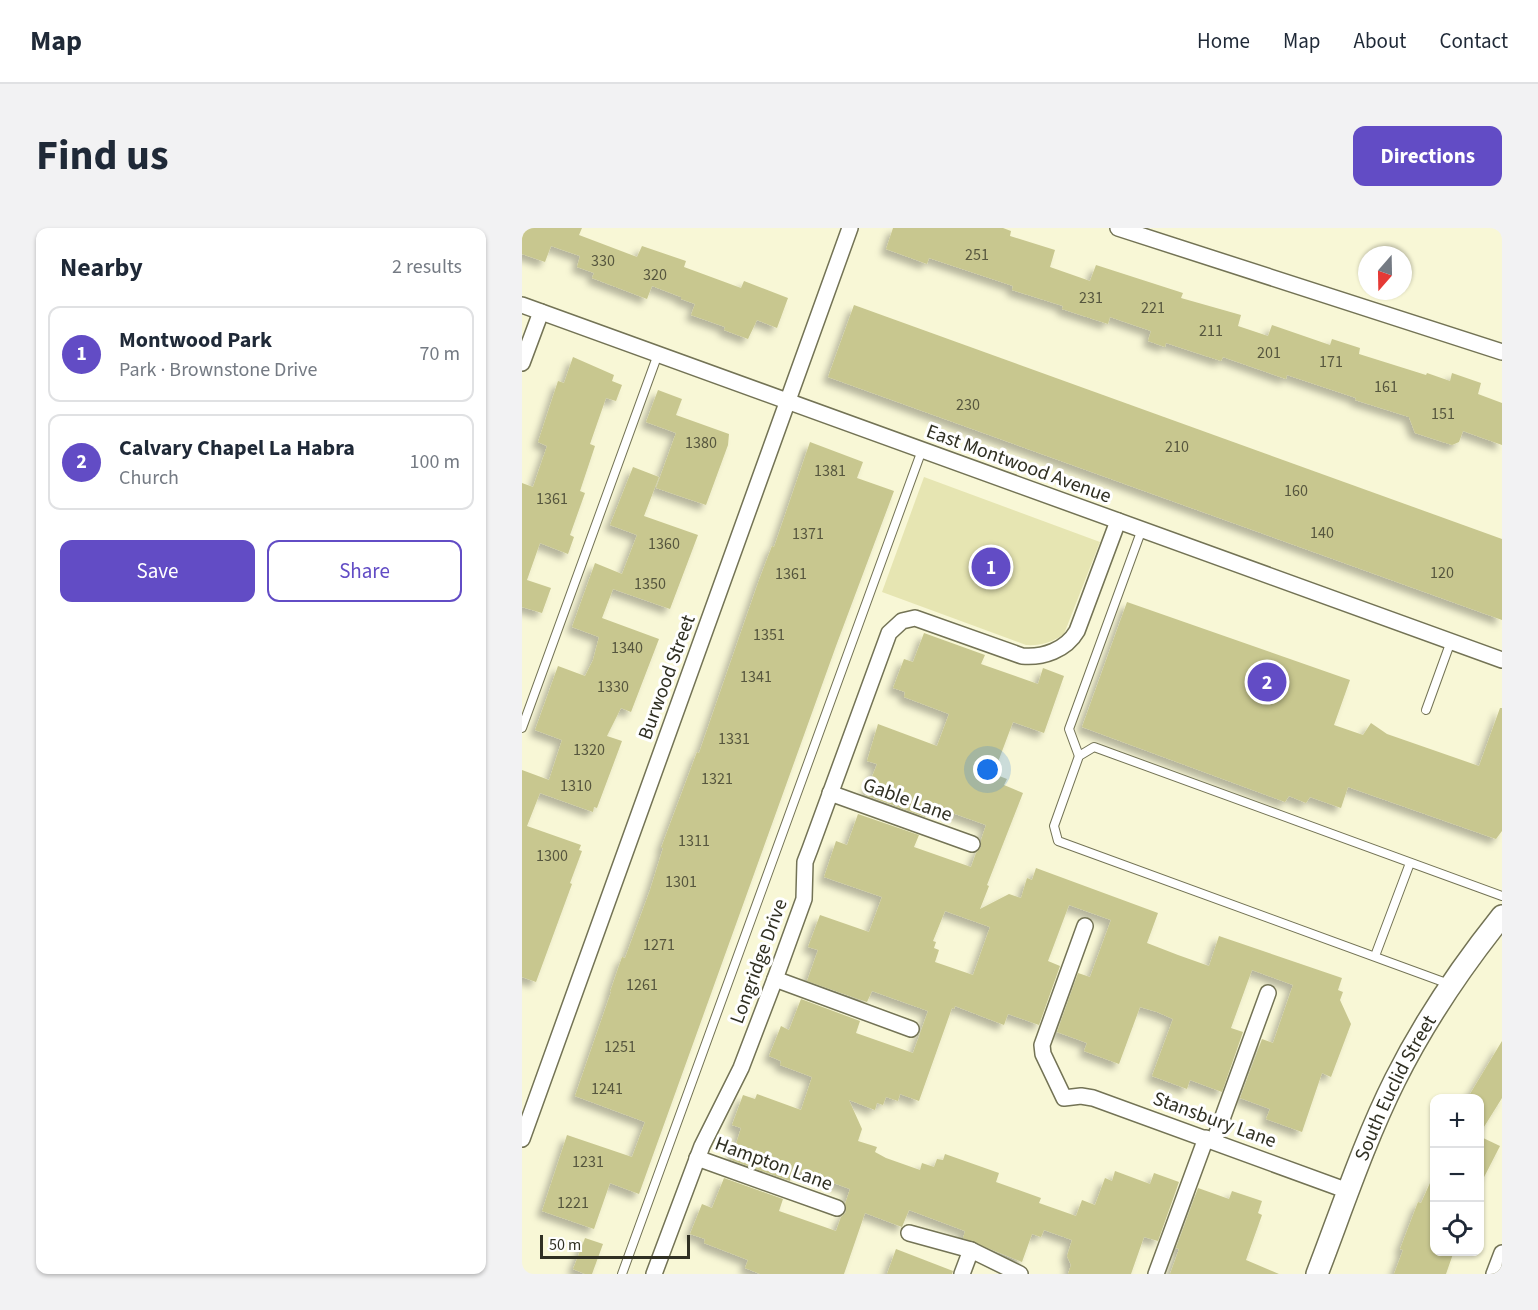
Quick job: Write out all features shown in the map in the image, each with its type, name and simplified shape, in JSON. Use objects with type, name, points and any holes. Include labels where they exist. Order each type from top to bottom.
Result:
[{"type":"main road","name":"South Euclid Street","points":[[1317,1274],[1367,1142],[1395,1079],[1452,985],[1502,916]]},
{"type":"street","name":"Burwood Street","points":[[522,1139],[849,228]]},
{"type":"street","points":[[1118,228],[1502,352]]},
{"type":"street","name":"East Montwood Avenue","points":[[522,305],[1502,660]]},
{"type":"street","points":[[522,363],[541,312]]},
{"type":"street","name":"Longridge Drive","points":[[654,1274],[697,1158],[713,1120],[741,1068],[775,979],[804,899],[805,862],[886,637],[898,624],[910,619],[919,619],[1022,656],[1030,657],[1054,651],[1074,636],[1118,520]]},
{"type":"street","name":"Gable Lane","points":[[830,793],[972,844]]},
{"type":"street","name":"Stansbury Lane","points":[[1085,926],[1042,1046],[1043,1054],[1064,1098],[1081,1096],[1093,1098],[1348,1191]]},
{"type":"street","points":[[775,979],[911,1029]]},
{"type":"street","points":[[1156,1274],[1268,993]]},
{"type":"street","name":"Hampton Lane","points":[[697,1158],[837,1209]]},
{"type":"street","points":[[909,1233],[971,1250],[1020,1274]]},
{"type":"street","points":[[962,1274],[971,1250]]},
{"type":"street","points":[[1494,1274],[1502,1253]]},
{"type":"lane","points":[[522,728],[658,354]]},
{"type":"lane","points":[[622,1274],[922,450]]},
{"type":"lane","points":[[1079,756],[1068,729],[1142,529]]},
{"type":"lane","points":[[1426,710],[1451,641]]},
{"type":"lane","points":[[1452,985],[1058,841],[1054,826],[1079,756],[1094,747],[1502,896]]},
{"type":"lane","points":[[1375,956],[1410,863]]},
{"type":"green space","points":[[924,477],[1100,542],[1064,634],[1046,643],[1026,645],[882,592]]},
{"type":"building","points":[[522,228],[582,228],[579,235],[637,257],[642,246],[686,261],[684,267],[741,288],[744,281],[788,298],[777,328],[757,320],[748,339],[724,330],[725,327],[691,315],[695,304],[681,297],[652,286],[647,299],[592,278],[594,273],[577,267],[580,256],[551,246],[545,262],[522,254]]},
{"type":"building","points":[[893,228],[1003,228],[1011,231],[1010,236],[1055,250],[1050,267],[1090,281],[1096,265],[1183,293],[1181,298],[1241,315],[1238,326],[1268,336],[1272,325],[1330,345],[1332,339],[1360,348],[1359,354],[1426,375],[1427,373],[1450,381],[1452,373],[1481,383],[1478,394],[1502,403],[1502,445],[1463,431],[1459,442],[1452,445],[1415,433],[1409,417],[1355,400],[1356,398],[1287,375],[1286,379],[1223,357],[1221,361],[1166,343],[1165,347],[1148,341],[1151,331],[1110,317],[1108,324],[1062,309],[1063,306],[1012,290],[1013,286],[929,258],[927,264],[886,249]]},
{"type":"building","points":[[854,305],[1502,539],[1502,620],[828,377]]},
{"type":"building","points":[[573,357],[614,375],[612,381],[622,385],[616,401],[606,398],[590,444],[595,446],[580,491],[585,493],[570,535],[574,537],[568,554],[540,543],[527,580],[551,588],[542,613],[522,607],[522,483],[533,487],[547,446],[538,442],[558,381],[564,383]]},
{"type":"building","points":[[658,390],[682,399],[676,415],[729,434],[728,445],[706,505],[656,488],[676,433],[646,422]]},
{"type":"building","points":[[810,442],[863,462],[857,478],[894,491],[639,1194],[610,1183],[594,1229],[542,1211],[567,1135],[632,1157],[645,1122],[575,1096],[622,957],[625,958],[650,890],[663,848],[661,848],[697,752],[699,753]]},
{"type":"building","points":[[633,467],[659,477],[644,516],[698,535],[670,609],[613,589],[602,618],[659,639],[631,712],[621,708],[607,736],[622,741],[597,808],[594,807],[593,812],[540,793],[527,826],[581,845],[579,850],[582,851],[536,982],[522,977],[522,770],[549,780],[562,740],[535,730],[558,666],[585,676],[593,660],[599,637],[572,627],[595,563],[622,574],[637,535],[610,525]]},
{"type":"building","points":[[1127,602],[1350,680],[1334,725],[1363,735],[1371,723],[1387,734],[1479,766],[1500,708],[1502,708],[1502,831],[1496,839],[1348,787],[1341,808],[1310,797],[1306,803],[1289,796],[1285,802],[1082,727]]},
{"type":"building","points":[[924,633],[985,655],[981,664],[1038,684],[1043,668],[1064,676],[1044,733],[1013,722],[998,762],[994,774],[1007,779],[1004,785],[1023,793],[980,909],[1009,894],[1021,898],[1027,878],[1032,880],[1036,868],[1158,913],[1147,943],[1178,955],[1209,966],[1219,936],[1342,978],[1338,990],[1343,992],[1340,1000],[1351,1024],[1331,1077],[1322,1073],[1302,1132],[1266,1119],[1270,1109],[1240,1098],[1262,1039],[1273,1043],[1293,985],[1252,970],[1231,1028],[1243,1032],[1222,1092],[1190,1080],[1187,1089],[1152,1076],[1173,1019],[1157,1012],[1140,1007],[1119,1064],[1084,1051],[1087,1043],[1057,1032],[1078,973],[1090,977],[1111,920],[1069,905],[1048,961],[1060,966],[1039,1025],[1008,1014],[1004,1025],[955,1006],[954,1009],[952,1008],[919,1101],[900,1094],[898,1101],[886,1097],[883,1105],[877,1103],[875,1110],[849,1100],[862,1129],[858,1141],[877,1147],[875,1152],[886,1158],[920,1170],[922,1163],[934,1167],[937,1159],[943,1160],[945,1154],[999,1173],[996,1182],[1041,1198],[1039,1203],[1076,1216],[1082,1200],[1095,1205],[1105,1178],[1112,1181],[1115,1171],[1150,1184],[1154,1173],[1179,1182],[1158,1241],[1144,1237],[1131,1274],[1068,1274],[1071,1265],[1067,1256],[1072,1240],[1044,1230],[1041,1237],[1032,1234],[1022,1262],[963,1238],[965,1231],[909,1210],[902,1227],[865,1213],[844,1274],[760,1274],[745,1268],[748,1260],[704,1243],[705,1239],[690,1234],[702,1204],[712,1208],[724,1178],[783,1199],[779,1211],[836,1231],[841,1217],[846,1212],[845,1204],[850,1189],[795,1169],[790,1181],[731,1160],[741,1128],[732,1125],[743,1095],[755,1099],[757,1094],[801,1110],[812,1077],[780,1065],[781,1061],[769,1056],[781,1026],[789,1030],[801,999],[860,1021],[856,1033],[913,1053],[928,1011],[872,991],[867,1002],[807,981],[818,950],[808,947],[820,915],[869,932],[882,897],[824,877],[836,841],[847,845],[858,814],[919,835],[914,847],[971,867],[981,847],[986,825],[930,805],[925,817],[865,795],[877,764],[867,761],[878,724],[937,746],[949,714],[904,697],[905,692],[893,688],[904,659],[913,662]],"holes":[[[945,911],[990,927],[973,975],[935,962],[939,950],[934,948],[936,942],[933,941]]]},
{"type":"building","points":[[1502,1041],[1502,1098],[1484,1127],[1484,1094],[1470,1094]]},
{"type":"building","points":[[1484,1138],[1500,1146],[1484,1177]]},
{"type":"building","points":[[1430,1183],[1430,1256],[1452,1256],[1446,1274],[1394,1274],[1403,1250],[1400,1249],[1418,1202],[1421,1203]]},
{"type":"building","points":[[1198,1188],[1229,1199],[1232,1191],[1262,1201],[1258,1213],[1262,1215],[1246,1260],[1279,1274],[1170,1274],[1179,1249],[1176,1248]]},
{"type":"building","points":[[585,1238],[603,1244],[592,1274],[573,1269]]},
{"type":"building","points":[[896,1249],[953,1271],[952,1274],[887,1274]]},
{"type":"place","name":"Montwood Park","points":[[991,567]]},
{"type":"place","name":"Calvary Chapel La Habra","points":[[1267,682]]}]
